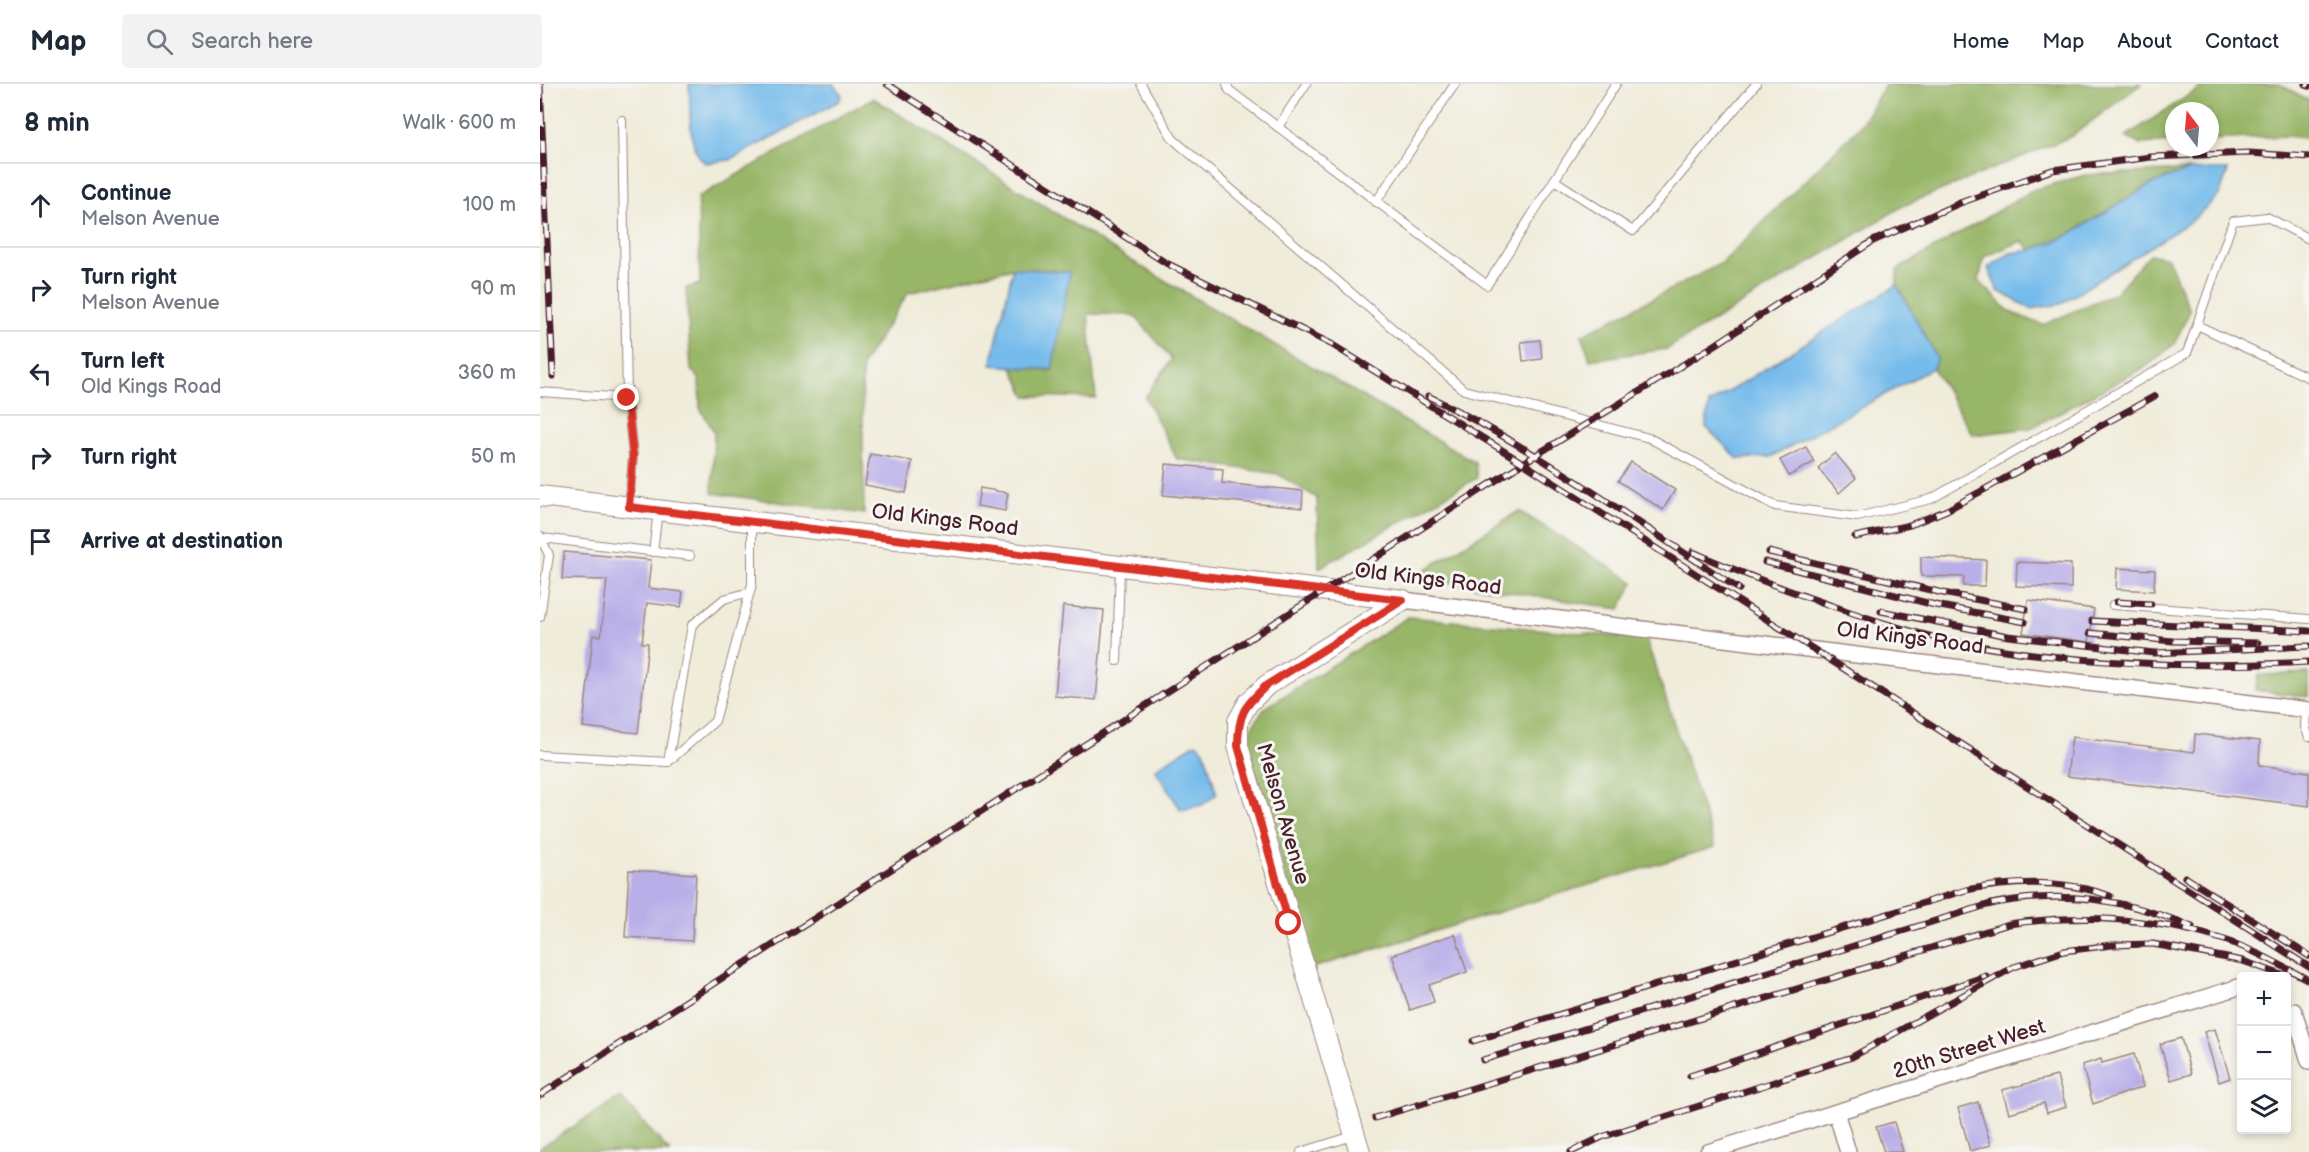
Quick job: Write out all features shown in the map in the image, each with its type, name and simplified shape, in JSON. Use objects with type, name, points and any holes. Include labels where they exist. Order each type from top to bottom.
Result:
[{"type":"street","name":"Old Kings Road","points":[[540,496],[2308,710]]},
{"type":"street","name":"Melson Avenue","points":[[1357,1144],[1238,746],[1238,722],[1248,703],[1267,685],[1403,600]]},
{"type":"street","name":"20th Street West","points":[[1708,1152],[2237,987]]},
{"type":"street","points":[[2294,1011],[2309,1061]]},
{"type":"street","points":[[1836,1112],[1848,1152]]},
{"type":"lane","points":[[1142,84],[1173,139],[1464,390],[1649,438],[1775,506],[1857,517],[1931,499],[2187,353],[2233,221],[2267,218],[2309,238]]},
{"type":"lane","points":[[1227,84],[1229,90],[1487,285],[1616,84]]},
{"type":"lane","points":[[1278,127],[1306,84]]},
{"type":"lane","points":[[1376,201],[1455,84]]},
{"type":"lane","points":[[1554,180],[1633,231],[1756,84]]},
{"type":"lane","points":[[622,120],[627,398],[633,456],[629,507]]},
{"type":"lane","points":[[2198,326],[2309,378]]},
{"type":"lane","points":[[540,392],[627,398]]},
{"type":"lane","points":[[653,552],[658,510]]},
{"type":"lane","points":[[540,754],[668,762],[715,721],[750,592],[753,521]]},
{"type":"lane","points":[[541,537],[690,556]]},
{"type":"lane","points":[[540,617],[549,555],[541,537]]},
{"type":"lane","points":[[1117,661],[1120,565]]},
{"type":"lane","points":[[668,762],[692,625],[724,599],[750,592]]},
{"type":"lane","points":[[2113,605],[2309,619]]},
{"type":"lane","points":[[2308,710],[2305,727],[2309,737]]},
{"type":"lane","points":[[1301,1152],[1357,1144]]},
{"type":"green space","points":[[1886,84],[2141,84],[2072,136],[1903,206],[1667,349],[1590,360],[1582,335],[1722,263],[1860,126]]},
{"type":"green space","points":[[2206,84],[2279,84],[2309,100],[2309,139],[2288,136],[2219,140],[2219,102],[2178,102]]},
{"type":"green space","points":[[873,98],[1130,260],[1475,462],[1477,478],[1319,568],[1317,498],[1278,474],[1177,459],[1145,397],[1172,359],[1134,315],[1088,314],[1096,398],[1026,396],[1012,367],[1052,370],[1013,268],[908,293],[862,365],[864,514],[712,493],[714,432],[700,408],[699,378],[691,370],[686,288],[700,284],[698,197]]},
{"type":"green space","points":[[2165,111],[2165,143],[2139,144],[2125,137]]},
{"type":"green space","points":[[2190,170],[2153,183],[2063,238],[2031,250],[2022,241],[1984,257],[1979,281],[2010,312],[2043,325],[2115,293],[2150,254],[2168,258],[2190,311],[2174,344],[2147,366],[2031,428],[1973,435],[1933,368],[1937,358],[1897,285],[1897,270],[2033,190],[2085,175]]},
{"type":"green space","points":[[1519,511],[1634,582],[1620,609],[1413,577]]},
{"type":"green space","points":[[1408,617],[1646,639],[1715,847],[1312,968],[1245,736],[1265,708]]},
{"type":"green space","points":[[2309,673],[2309,697],[2255,690],[2259,675]]},
{"type":"green space","points":[[620,1097],[670,1152],[540,1152],[540,1148]]},
{"type":"water","points":[[689,84],[833,84],[842,95],[839,101],[730,160],[705,163],[695,148],[692,137]]},
{"type":"water","points":[[2190,170],[2228,170],[2220,194],[2193,220],[2061,304],[2031,309],[1998,291],[1988,268],[2010,253],[2031,250],[2063,238],[2153,183]]},
{"type":"water","points":[[1013,268],[1070,272],[1052,370],[991,365]]},
{"type":"water","points":[[1897,285],[1937,358],[1933,368],[1771,457],[1738,459],[1706,427],[1709,404]]},
{"type":"water","points":[[1196,743],[1204,750],[1217,794],[1202,805],[1181,810],[1155,769]]},
{"type":"building","points":[[1540,340],[1542,359],[1523,361],[1521,342]]},
{"type":"building","points":[[1806,447],[1814,462],[1789,476],[1780,460]]},
{"type":"building","points":[[1835,453],[1856,478],[1839,493],[1818,468]]},
{"type":"building","points":[[870,454],[912,461],[906,493],[865,485]]},
{"type":"building","points":[[1631,462],[1675,490],[1663,510],[1618,481]]},
{"type":"building","points":[[1166,464],[1223,469],[1222,483],[1303,491],[1302,508],[1163,495]]},
{"type":"building","points":[[980,488],[1008,493],[1005,511],[977,506]]},
{"type":"building","points":[[564,552],[651,560],[648,588],[683,592],[681,607],[647,603],[642,643],[648,643],[638,733],[583,727],[593,635],[601,636],[607,580],[562,579]]},
{"type":"building","points":[[1921,557],[1986,560],[1985,586],[1963,586],[1964,577],[1921,576]]},
{"type":"building","points":[[2017,562],[2071,564],[2071,588],[2016,586]]},
{"type":"building","points":[[2117,568],[2155,570],[2154,591],[2116,589]]},
{"type":"building","points":[[2028,600],[2094,609],[2089,642],[2023,633]]},
{"type":"building","points":[[1063,606],[1104,610],[1096,700],[1055,696]]},
{"type":"building","points":[[2195,734],[2260,741],[2259,765],[2309,772],[2309,806],[2067,776],[2072,737],[2194,752]]},
{"type":"building","points":[[629,870],[696,874],[692,941],[625,937]]},
{"type":"building","points":[[1455,934],[1467,972],[1429,985],[1434,1002],[1410,1010],[1392,955]]},
{"type":"building","points":[[2215,1029],[2230,1078],[2219,1082],[2204,1032]]},
{"type":"building","points":[[2181,1038],[2191,1074],[2171,1080],[2160,1044]]},
{"type":"building","points":[[2134,1054],[2143,1087],[2093,1104],[2082,1065],[2101,1059],[2102,1063]]},
{"type":"building","points":[[2057,1076],[2066,1107],[2047,1113],[2044,1103],[2009,1113],[2002,1090]]},
{"type":"building","points":[[1978,1102],[1991,1145],[1970,1151],[1958,1108]]},
{"type":"building","points":[[1894,1122],[1903,1152],[1884,1152],[1876,1127]]},
{"type":"railway","points":[[540,84],[553,376]]},
{"type":"railway","points":[[887,84],[1166,263],[1331,344],[1523,463],[2309,967]]},
{"type":"railway","points":[[540,1095],[1523,463],[1715,345],[1873,241],[1960,203],[2052,170],[2151,157],[2249,153],[2309,157]]},
{"type":"railway","points":[[1428,396],[1547,463],[1739,589]]},
{"type":"railway","points":[[1855,537],[1910,525],[1947,510],[2155,396]]},
{"type":"railway","points":[[1693,552],[1830,605],[1900,628],[1951,641],[2040,655],[2129,663],[2219,665],[2309,662]]},
{"type":"railway","points":[[1769,552],[1943,593],[2026,609]]},
{"type":"railway","points":[[1765,562],[1935,605],[2025,622]]},
{"type":"railway","points":[[2117,602],[2151,604]]},
{"type":"railway","points":[[1881,611],[2008,636],[2154,653],[2309,646]]},
{"type":"railway","points":[[2092,621],[2309,631]]},
{"type":"railway","points":[[2090,633],[2173,641],[2258,643]]},
{"type":"railway","points":[[2185,877],[2309,956]]},
{"type":"railway","points":[[1473,1041],[1966,890],[2038,883],[2093,890],[2110,896]]},
{"type":"railway","points":[[1483,1060],[1987,905],[2040,898],[2091,899],[2142,909],[2192,927]]},
{"type":"railway","points":[[1375,1118],[2009,924],[2088,918],[2166,926],[2192,931],[2241,946],[2309,980]]},
{"type":"railway","points":[[1571,1152],[1602,1137],[1852,1057],[2014,967],[2064,951],[2112,945],[2153,944],[2243,961],[2274,972]]},
{"type":"railway","points":[[1690,1076],[1986,976]]},
{"type":"route","points":[[627,398],[633,456],[629,507],[1403,600],[1267,685],[1248,703],[1238,722],[1238,746],[1289,923]]}]
